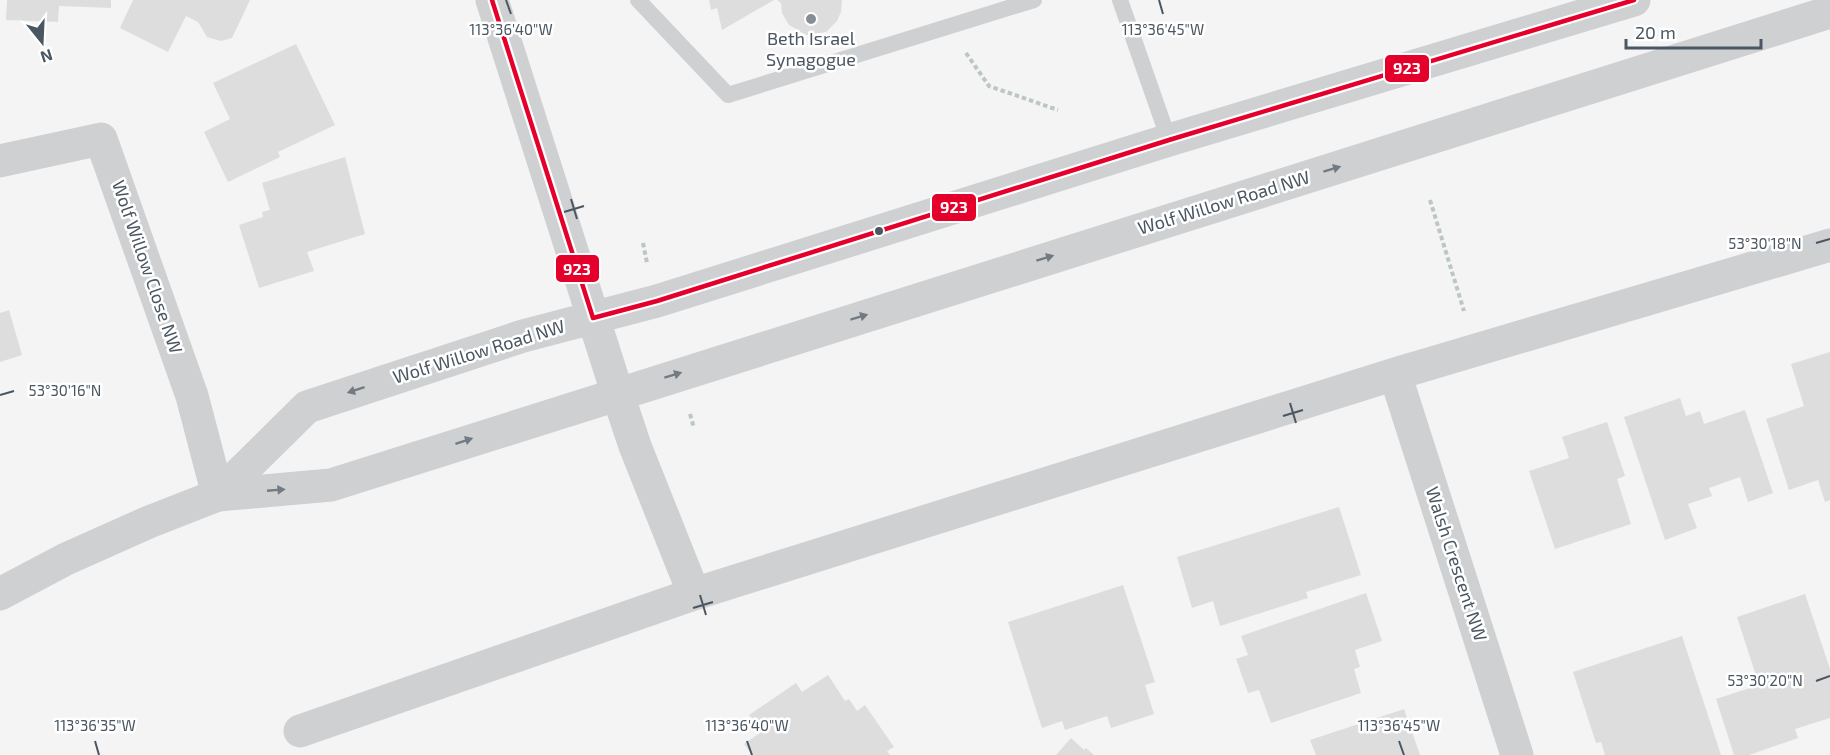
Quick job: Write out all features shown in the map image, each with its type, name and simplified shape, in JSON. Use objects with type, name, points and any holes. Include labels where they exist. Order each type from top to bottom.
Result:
[{"type":"street","points":[[492,0],[635,446],[694,594]]},
{"type":"street","name":"Wolf Willow Road NW","points":[[218,495],[307,406],[523,336],[657,301],[1592,7],[1634,0]]},
{"type":"street","name":"Wolf Willow Road NW","points":[[0,594],[66,559],[149,522],[218,495],[331,484],[617,392],[1830,12]]},
{"type":"street","name":"Wolf Willow Close NW","points":[[0,161],[102,139],[192,396],[218,495]]},
{"type":"street","points":[[300,731],[694,594],[1395,374],[1830,245]]},
{"type":"street","name":"Walsh Crescent NW","points":[[1395,374],[1517,755]]},
{"type":"lane","points":[[638,0],[728,95],[1034,0]]},
{"type":"lane","points":[[1120,0],[1169,140]]},
{"type":"path","points":[[948,27],[989,86],[1058,110]]},
{"type":"path","points":[[1430,200],[1476,350]]},
{"type":"building","points":[[7,0],[111,0],[111,8],[59,6],[58,22],[6,20]]},
{"type":"building","points":[[133,0],[250,0],[232,38],[221,41],[207,37],[198,22],[186,16],[168,52],[120,28]]},
{"type":"building","name":"Beth Israel Synagogue","points":[[709,0],[774,0],[722,30],[717,8],[711,10]]},
{"type":"building","name":"Beth Israel Synagogue","points":[[777,0],[842,0],[841,12],[837,21],[826,32],[806,35],[789,25],[782,13],[781,3]]},
{"type":"building","points":[[296,44],[335,125],[278,152],[280,157],[228,182],[204,132],[230,119],[213,83]]},
{"type":"building","points":[[345,157],[365,234],[307,252],[314,271],[259,288],[239,225],[263,217],[262,212],[270,210],[262,183]]},
{"type":"building","points":[[9,310],[22,355],[0,362],[0,313]]},
{"type":"building","points":[[1830,352],[1830,500],[1825,502],[1818,480],[1789,490],[1766,419],[1804,406],[1791,364]]},
{"type":"building","points":[[1680,398],[1686,416],[1700,411],[1704,424],[1745,410],[1773,493],[1748,502],[1740,477],[1709,488],[1712,496],[1688,504],[1697,528],[1665,540],[1624,417]]},
{"type":"building","points":[[1607,422],[1625,476],[1617,479],[1631,524],[1555,549],[1529,471],[1569,458],[1562,437]]},
{"type":"building","points":[[1339,507],[1361,575],[1306,592],[1308,598],[1220,626],[1213,601],[1192,608],[1177,557]]},
{"type":"building","points":[[1123,585],[1155,682],[1145,685],[1154,714],[1111,728],[1107,716],[1065,730],[1062,721],[1042,728],[1008,622]]},
{"type":"building","points":[[1366,593],[1382,641],[1355,650],[1360,667],[1354,669],[1361,693],[1271,723],[1259,690],[1248,693],[1236,659],[1248,655],[1241,636]]},
{"type":"building","points":[[1805,594],[1830,669],[1830,718],[1795,729],[1798,738],[1749,755],[1734,755],[1716,699],[1759,685],[1737,617]]},
{"type":"building","points":[[1682,636],[1721,755],[1605,755],[1601,742],[1596,743],[1573,672]]},
{"type":"building","points":[[828,675],[845,701],[849,699],[857,711],[865,705],[894,747],[887,751],[890,755],[752,755],[744,744],[761,732],[749,715],[796,683],[802,692]]},
{"type":"building","points":[[1404,709],[1420,755],[1316,755],[1310,740]]},
{"type":"building","points":[[1071,738],[1084,750],[1086,748],[1094,755],[1056,755]]},
{"type":"transit line","name":"923","points":[[492,0],[593,318],[657,301],[1169,140],[1634,0]]},
{"type":"place","name":"Beth Israel Synagogue","points":[[811,19]]}]
